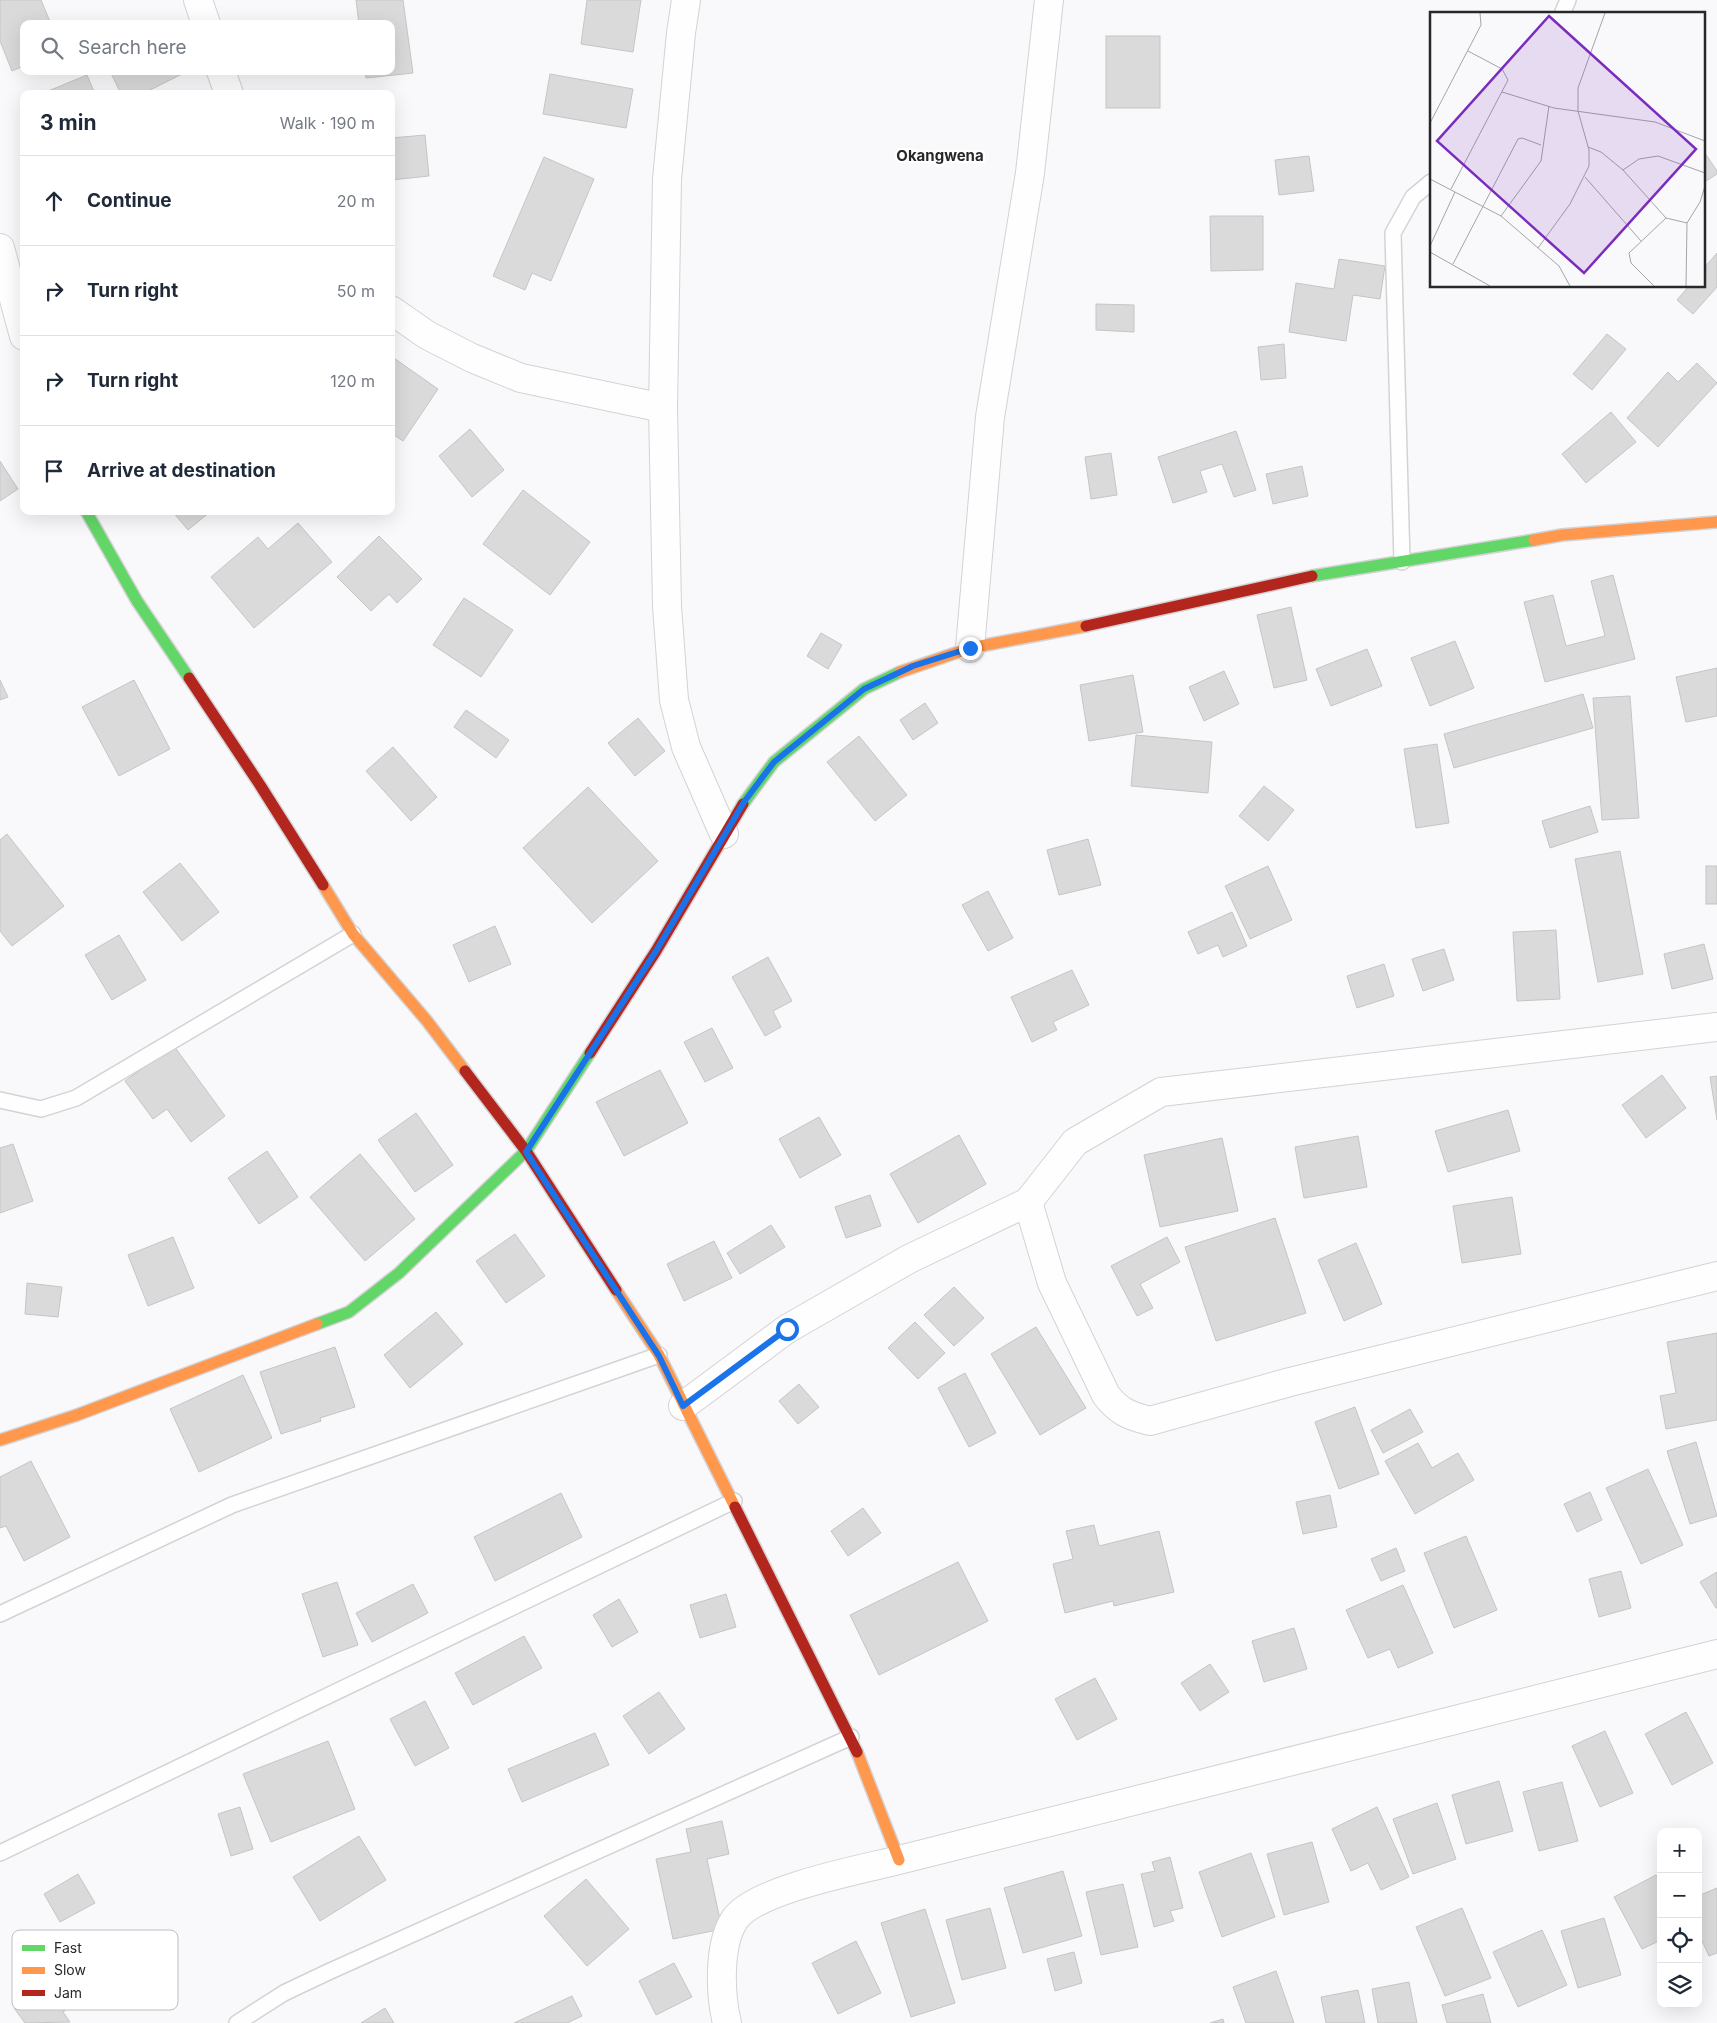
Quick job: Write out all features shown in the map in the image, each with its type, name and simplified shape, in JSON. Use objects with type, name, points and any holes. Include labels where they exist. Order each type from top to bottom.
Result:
[{"type":"street","points":[[198,0],[205,20]]},
{"type":"street","points":[[686,0],[681,32],[667,179],[663,408],[667,606],[674,700],[686,747],[724,834]]},
{"type":"street","points":[[970,648],[990,417],[1030,173],[1049,0]]},
{"type":"street","points":[[222,75],[228,90]]},
{"type":"street","points":[[0,248],[20,321]]},
{"type":"street","points":[[395,313],[427,335],[472,358],[521,378],[663,408]]},
{"type":"street","points":[[88,515],[137,601],[260,785],[352,934],[427,1021],[526,1152],[659,1356],[683,1406],[734,1501],[851,1737],[899,1860]]},
{"type":"street","points":[[0,1440],[77,1415],[349,1312],[399,1273],[526,1152],[656,951],[744,802],[774,762],[864,689],[913,666],[970,648],[1130,617],[1289,580],[1562,535],[1717,522]]},
{"type":"street","points":[[683,1406],[787,1329],[909,1259],[1028,1202],[1075,1142],[1161,1092],[1717,1028]]},
{"type":"street","points":[[1028,1202],[1052,1283],[1106,1395],[1116,1408],[1133,1417],[1150,1421],[1290,1382],[1717,1276]]},
{"type":"street","points":[[727,2023],[722,1965],[725,1942],[736,1918],[764,1898],[797,1886],[1717,1654]]},
{"type":"lane","points":[[1563,12],[1568,0]]},
{"type":"lane","points":[[1402,562],[1393,233],[1413,197],[1430,183]]},
{"type":"lane","points":[[0,1100],[41,1109],[76,1098],[352,934]]},
{"type":"lane","points":[[0,1614],[232,1505],[659,1356]]},
{"type":"lane","points":[[0,1853],[734,1501]]},
{"type":"lane","points":[[237,2023],[284,1993],[326,1973],[851,1737]]},
{"type":"building","points":[[0,0],[41,0],[49,20],[20,20],[20,68],[12,71],[0,41]]},
{"type":"building","points":[[356,0],[403,0],[413,73],[395,75],[395,20],[358,20]]},
{"type":"building","points":[[587,0],[641,0],[633,52],[581,44]]},
{"type":"building","points":[[1106,36],[1160,36],[1160,108],[1106,108]]},
{"type":"building","points":[[550,74],[633,89],[626,128],[543,114]]},
{"type":"building","points":[[87,75],[93,90],[51,90]]},
{"type":"building","points":[[112,75],[180,75],[150,90],[119,90]]},
{"type":"building","points":[[366,75],[394,75],[366,78]]},
{"type":"building","points":[[425,135],[429,176],[395,180],[395,138]]},
{"type":"building","points":[[1704,152],[1717,171],[1717,174],[1704,182]]},
{"type":"building","points":[[1309,156],[1314,191],[1279,195],[1275,160]]},
{"type":"building","points":[[544,157],[594,179],[551,281],[532,273],[525,290],[493,276]]},
{"type":"building","points":[[1210,216],[1263,216],[1263,270],[1211,271]]},
{"type":"building","points":[[1717,253],[1717,287],[1693,314],[1677,300],[1687,288],[1704,288],[1704,268]]},
{"type":"building","points":[[1339,259],[1385,266],[1380,299],[1353,295],[1346,341],[1289,332],[1296,283],[1334,289]]},
{"type":"building","points":[[1096,304],[1134,305],[1134,332],[1096,330]]},
{"type":"building","points":[[1607,334],[1626,349],[1592,390],[1573,374]]},
{"type":"building","points":[[1284,344],[1286,378],[1261,380],[1258,347]]},
{"type":"building","points":[[395,359],[438,389],[403,441],[395,436]]},
{"type":"building","points":[[1697,363],[1717,383],[1658,447],[1627,418],[1668,372],[1678,382]]},
{"type":"building","points":[[1611,412],[1636,442],[1586,483],[1562,454]]},
{"type":"building","points":[[470,429],[504,470],[472,497],[439,456]]},
{"type":"building","points":[[1236,431],[1256,490],[1234,497],[1222,464],[1200,471],[1207,492],[1173,503],[1158,457]]},
{"type":"building","points":[[1111,453],[1117,495],[1091,499],[1085,457]]},
{"type":"building","points":[[0,461],[18,489],[0,501]]},
{"type":"building","points":[[1302,466],[1308,496],[1273,504],[1266,474]]},
{"type":"building","points":[[523,490],[590,542],[550,595],[483,544]]},
{"type":"building","points":[[175,515],[206,515],[188,530]]},
{"type":"building","points":[[298,523],[332,562],[254,628],[211,577],[258,537],[268,549]]},
{"type":"building","points":[[379,536],[422,579],[397,603],[389,594],[371,611],[337,577]]},
{"type":"building","points":[[1613,575],[1635,659],[1545,682],[1524,602],[1553,595],[1566,646],[1605,636],[1591,581]]},
{"type":"building","points":[[464,598],[513,630],[481,677],[433,645]]},
{"type":"building","points":[[1291,607],[1307,680],[1274,688],[1257,615]]},
{"type":"building","points":[[821,633],[842,645],[828,669],[807,656]]},
{"type":"building","points":[[1455,641],[1474,688],[1430,706],[1411,658]]},
{"type":"building","points":[[1367,649],[1382,686],[1331,706],[1316,669]]},
{"type":"building","points":[[1717,668],[1717,716],[1686,722],[1676,677]]},
{"type":"building","points":[[1224,671],[1239,704],[1204,721],[1189,687]]},
{"type":"building","points":[[1133,675],[1143,732],[1089,741],[1080,685]]},
{"type":"building","points":[[0,680],[8,697],[0,700]]},
{"type":"building","points":[[134,680],[170,749],[119,776],[82,707]]},
{"type":"building","points":[[1583,694],[1593,728],[1454,768],[1444,734]]},
{"type":"building","points":[[1630,696],[1639,818],[1602,820],[1593,698]]},
{"type":"building","points":[[925,703],[938,723],[913,740],[900,720]]},
{"type":"building","points":[[466,710],[509,740],[496,758],[454,727]]},
{"type":"building","points":[[638,718],[665,751],[635,776],[608,743]]},
{"type":"building","points":[[1136,735],[1212,742],[1208,793],[1131,786]]},
{"type":"building","points":[[859,736],[907,795],[875,821],[827,762]]},
{"type":"building","points":[[1437,744],[1449,823],[1416,828],[1404,749]]},
{"type":"building","points":[[393,747],[437,797],[411,821],[366,771]]},
{"type":"building","points":[[1264,786],[1294,810],[1268,841],[1239,816]]},
{"type":"building","points":[[588,787],[658,861],[592,923],[523,848]]},
{"type":"building","points":[[1590,806],[1598,832],[1550,848],[1542,821]]},
{"type":"building","points":[[7,834],[64,906],[12,946],[0,931],[0,840]]},
{"type":"building","points":[[1088,839],[1101,885],[1059,895],[1047,850]]},
{"type":"building","points":[[1620,851],[1643,974],[1598,982],[1575,859]]},
{"type":"building","points":[[180,863],[219,912],[182,941],[143,892]]},
{"type":"building","points":[[1268,866],[1292,920],[1250,939],[1225,886]]},
{"type":"building","points":[[1706,866],[1717,866],[1717,904],[1706,904]]},
{"type":"building","points":[[988,891],[1013,938],[988,951],[962,905]]},
{"type":"building","points":[[1232,912],[1247,946],[1223,957],[1218,945],[1198,954],[1188,932]]},
{"type":"building","points":[[495,926],[511,964],[469,982],[453,945]]},
{"type":"building","points":[[1556,930],[1560,999],[1517,1001],[1513,932]]},
{"type":"building","points":[[119,935],[146,980],[112,1000],[85,955]]},
{"type":"building","points":[[1704,944],[1713,979],[1672,989],[1664,954]]},
{"type":"building","points":[[1444,949],[1454,980],[1423,991],[1412,959]]},
{"type":"building","points":[[768,957],[792,1001],[773,1011],[781,1027],[765,1036],[732,977]]},
{"type":"building","points":[[1384,964],[1394,996],[1357,1008],[1347,976]]},
{"type":"building","points":[[1072,970],[1089,1005],[1053,1022],[1057,1030],[1032,1042],[1011,997]]},
{"type":"building","points":[[712,1028],[733,1068],[705,1082],[684,1042]]},
{"type":"building","points":[[174,1046],[225,1116],[191,1142],[167,1109],[153,1119],[125,1081]]},
{"type":"building","points":[[660,1070],[688,1123],[624,1156],[596,1102]]},
{"type":"building","points":[[1662,1075],[1686,1108],[1646,1138],[1622,1105]]},
{"type":"building","points":[[1717,1076],[1717,1120],[1710,1077]]},
{"type":"building","points":[[1508,1110],[1520,1151],[1448,1172],[1435,1131]]},
{"type":"building","points":[[416,1113],[453,1165],[415,1192],[378,1140]]},
{"type":"building","points":[[819,1117],[841,1155],[800,1178],[779,1139]]},
{"type":"building","points":[[959,1135],[986,1184],[918,1223],[890,1174]]},
{"type":"building","points":[[1358,1136],[1367,1187],[1304,1198],[1295,1147]]},
{"type":"building","points":[[1222,1138],[1238,1211],[1160,1227],[1144,1155]]},
{"type":"building","points":[[13,1144],[33,1201],[0,1213],[0,1148]]},
{"type":"building","points":[[267,1151],[298,1197],[259,1224],[228,1178]]},
{"type":"building","points":[[360,1154],[415,1219],[365,1261],[310,1197]]},
{"type":"building","points":[[870,1195],[881,1226],[846,1238],[835,1207]]},
{"type":"building","points":[[1512,1197],[1521,1254],[1462,1263],[1453,1206]]},
{"type":"building","points":[[1275,1218],[1306,1313],[1216,1341],[1185,1247]]},
{"type":"building","points":[[771,1225],[785,1247],[740,1274],[727,1253]]},
{"type":"building","points":[[515,1234],[545,1276],[506,1303],[476,1261]]},
{"type":"building","points":[[173,1237],[194,1288],[148,1306],[128,1255]]},
{"type":"building","points":[[1167,1237],[1180,1262],[1140,1284],[1153,1308],[1137,1316],[1111,1266]]},
{"type":"building","points":[[714,1241],[732,1278],[684,1301],[667,1264]]},
{"type":"building","points":[[1356,1243],[1382,1304],[1344,1321],[1318,1260]]},
{"type":"building","points":[[27,1283],[62,1287],[58,1317],[25,1314]]},
{"type":"building","points":[[954,1287],[984,1318],[954,1346],[924,1315]]},
{"type":"building","points":[[436,1312],[463,1344],[410,1388],[384,1355]]},
{"type":"building","points":[[915,1322],[945,1353],[918,1379],[888,1348]]},
{"type":"building","points":[[1036,1327],[1086,1408],[1040,1435],[991,1354]]},
{"type":"building","points":[[1717,1333],[1717,1420],[1666,1429],[1660,1396],[1676,1393],[1667,1342]]},
{"type":"building","points":[[335,1347],[355,1407],[320,1418],[321,1421],[281,1434],[260,1372]]},
{"type":"building","points":[[965,1373],[996,1433],[969,1447],[938,1388]]},
{"type":"building","points":[[243,1375],[272,1438],[199,1472],[170,1409]]},
{"type":"building","points":[[799,1384],[819,1407],[798,1424],[779,1401]]},
{"type":"building","points":[[1355,1407],[1379,1474],[1339,1489],[1315,1422]]},
{"type":"building","points":[[1410,1409],[1423,1432],[1383,1453],[1371,1430]]},
{"type":"building","points":[[1696,1442],[1717,1516],[1690,1524],[1667,1451]]},
{"type":"building","points":[[1418,1443],[1432,1468],[1458,1453],[1474,1480],[1415,1514],[1385,1461]]},
{"type":"building","points":[[31,1461],[70,1537],[24,1561],[6,1526],[0,1528],[0,1477]]},
{"type":"building","points":[[1648,1469],[1683,1545],[1641,1564],[1606,1488]]},
{"type":"building","points":[[1590,1492],[1602,1520],[1577,1532],[1564,1504]]},
{"type":"building","points":[[561,1493],[582,1537],[495,1581],[474,1537]]},
{"type":"building","points":[[1330,1495],[1337,1527],[1303,1534],[1296,1502]]},
{"type":"building","points":[[863,1508],[881,1533],[848,1556],[831,1531]]},
{"type":"building","points":[[1094,1525],[1099,1546],[1159,1531],[1174,1592],[1114,1606],[1113,1601],[1065,1613],[1053,1564],[1073,1559],[1066,1531]]},
{"type":"building","points":[[1466,1536],[1497,1610],[1454,1628],[1424,1553]]},
{"type":"building","points":[[1396,1548],[1405,1571],[1381,1581],[1371,1559]]},
{"type":"building","points":[[958,1562],[988,1621],[879,1675],[850,1615]]},
{"type":"building","points":[[1621,1571],[1631,1608],[1599,1617],[1589,1579]]},
{"type":"building","points":[[1717,1572],[1717,1608],[1716,1608],[1700,1582]]},
{"type":"building","points":[[337,1582],[358,1645],[323,1657],[302,1594]]},
{"type":"building","points":[[413,1584],[428,1613],[372,1642],[356,1613]]},
{"type":"building","points":[[1403,1585],[1433,1653],[1398,1668],[1390,1649],[1368,1658],[1346,1610]]},
{"type":"building","points":[[726,1594],[736,1627],[700,1638],[690,1605]]},
{"type":"building","points":[[619,1599],[638,1632],[612,1647],[593,1615]]},
{"type":"building","points":[[1294,1628],[1307,1669],[1264,1682],[1252,1641]]},
{"type":"building","points":[[524,1636],[542,1668],[473,1705],[455,1673]]},
{"type":"building","points":[[1210,1664],[1229,1692],[1200,1711],[1181,1683]]},
{"type":"building","points":[[1095,1678],[1117,1719],[1077,1740],[1055,1699]]},
{"type":"building","points":[[659,1692],[685,1729],[649,1754],[623,1716]]},
{"type":"building","points":[[425,1701],[449,1748],[415,1766],[390,1719]]},
{"type":"building","points":[[1686,1712],[1713,1763],[1672,1785],[1645,1734]]},
{"type":"building","points":[[1605,1731],[1633,1793],[1600,1807],[1572,1746]]},
{"type":"building","points":[[595,1733],[609,1765],[522,1802],[508,1769]]},
{"type":"building","points":[[328,1741],[355,1809],[271,1842],[243,1774]]},
{"type":"building","points":[[1499,1781],[1513,1831],[1466,1844],[1452,1795]]},
{"type":"building","points":[[1562,1782],[1578,1841],[1539,1851],[1523,1792]]},
{"type":"building","points":[[1437,1803],[1456,1859],[1413,1874],[1393,1819]]},
{"type":"building","points":[[240,1807],[253,1849],[231,1856],[218,1814]]},
{"type":"building","points":[[1377,1807],[1409,1877],[1381,1890],[1368,1863],[1351,1871],[1332,1829]]},
{"type":"building","points":[[722,1821],[729,1854],[707,1859],[722,1929],[673,1939],[656,1859],[691,1852],[686,1829]]},
{"type":"building","points":[[359,1836],[386,1880],[320,1921],[293,1877]]},
{"type":"building","points":[[1312,1842],[1329,1902],[1284,1915],[1267,1854]]},
{"type":"building","points":[[1251,1853],[1275,1917],[1222,1937],[1199,1872]]},
{"type":"building","points":[[1170,1857],[1183,1908],[1170,1911],[1174,1921],[1154,1927],[1141,1874],[1155,1871],[1152,1862]]},
{"type":"building","points":[[1063,1871],[1082,1936],[1023,1953],[1004,1888]]},
{"type":"building","points":[[78,1874],[95,1903],[60,1922],[44,1894]]},
{"type":"building","points":[[1656,1875],[1657,1942],[1642,1949],[1614,1897]]},
{"type":"building","points":[[586,1879],[629,1929],[587,1966],[544,1916]]},
{"type":"building","points":[[1123,1884],[1138,1947],[1101,1955],[1086,1892]]},
{"type":"building","points":[[1717,1888],[1717,1953],[1709,1956],[1702,1941],[1702,1894]]},
{"type":"building","points":[[990,1908],[1006,1968],[962,1980],[946,1920]]},
{"type":"building","points":[[1462,1908],[1491,1978],[1445,1996],[1416,1927]]},
{"type":"building","points":[[925,1909],[955,2003],[911,2017],[881,1923]]},
{"type":"building","points":[[1604,1918],[1621,1975],[1578,1988],[1561,1931]]},
{"type":"building","points":[[1542,1930],[1567,1985],[1518,2007],[1493,1952]]},
{"type":"building","points":[[856,1941],[881,1993],[838,2014],[812,1963]]},
{"type":"building","points":[[1074,1952],[1082,1983],[1055,1991],[1047,1959]]},
{"type":"building","points":[[674,1963],[692,1997],[656,2015],[639,1981]]},
{"type":"building","points":[[1276,1971],[1294,2023],[1246,2023],[1233,1987]]},
{"type":"building","points":[[1409,1982],[1417,2023],[1378,2023],[1372,1989]]},
{"type":"building","points":[[1358,1990],[1365,2023],[1326,2023],[1321,1997]]},
{"type":"building","points":[[1483,1994],[1491,2023],[1447,2023],[1442,2005]]},
{"type":"building","points":[[572,1996],[582,2016],[567,2023],[514,2023]]},
{"type":"building","points":[[385,2008],[394,2023],[361,2023]]},
{"type":"building","points":[[15,2010],[66,2010],[63,2012],[70,2022],[25,2023]]},
{"type":"building","points":[[1223,2019],[1224,2023],[1210,2023]]},
{"type":"traffic: fast","points":[[88,515],[137,601],[189,678]]},
{"type":"traffic: fast","points":[[1312,576],[1534,540]]},
{"type":"traffic: fast","points":[[743,804],[774,762],[864,689],[900,672]]},
{"type":"traffic: fast","points":[[317,1324],[349,1312],[399,1273],[526,1151],[590,1053]]},
{"type":"traffic: slow","points":[[1534,540],[1562,535],[1717,522]]},
{"type":"traffic: slow","points":[[900,672],[970,648],[1086,626]]},
{"type":"traffic: slow","points":[[323,885],[353,934],[427,1021],[465,1071]]},
{"type":"traffic: slow","points":[[616,1290],[659,1355],[735,1507]]},
{"type":"traffic: slow","points":[[0,1440],[77,1415],[317,1324]]},
{"type":"traffic: slow","points":[[857,1752],[899,1860]]},
{"type":"traffic: jam","points":[[1086,626],[1312,576]]},
{"type":"traffic: jam","points":[[189,678],[323,885]]},
{"type":"traffic: jam","points":[[590,1053],[656,951],[743,804]]},
{"type":"traffic: jam","points":[[465,1071],[526,1151],[616,1290]]},
{"type":"traffic: jam","points":[[735,1507],[857,1752]]},
{"type":"district","name":"Okangwena","points":[[940,155]]},
{"type":"route","points":[[787,1329],[683,1406],[659,1356],[526,1152],[656,951],[744,802],[774,762],[864,689],[913,666],[970,648]]}]
